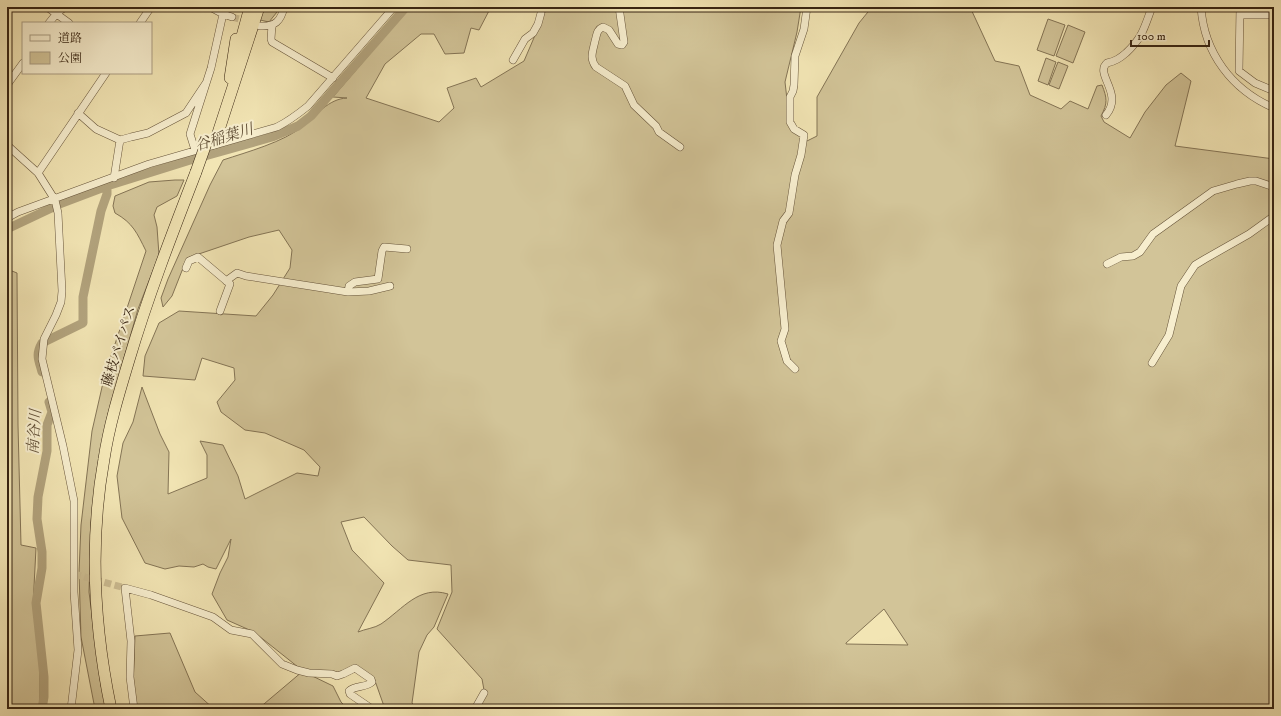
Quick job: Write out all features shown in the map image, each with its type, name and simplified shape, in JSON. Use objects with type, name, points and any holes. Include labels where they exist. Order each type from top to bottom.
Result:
[{"type":"highway","points":[[230,78],[242,7]]},
{"type":"highway","name":"藤枝バイパス","points":[[111,709],[104,675],[96,606],[96,534],[98,500],[103,460],[112,420],[137,332],[172,232],[200,171],[212,139],[250,7]]},
{"type":"highway","points":[[212,139],[259,7]]},
{"type":"street","points":[[47,7],[67,22]]},
{"type":"street","points":[[50,22],[56,14],[65,7]]},
{"type":"street","points":[[141,22],[151,7]]},
{"type":"street","points":[[210,7],[232,17]]},
{"type":"street","points":[[260,26],[272,25],[279,21],[284,7]]},
{"type":"street","points":[[7,218],[18,212],[149,164],[277,127],[287,122],[308,106],[394,7]]},
{"type":"street","points":[[513,60],[525,38],[531,36],[538,24],[541,7]]},
{"type":"street","points":[[619,7],[624,42],[622,45],[618,44],[609,30],[603,27],[599,29],[596,34],[596,40],[592,52],[593,62],[596,67],[625,86],[634,105],[656,126],[659,132],[680,147]]},
{"type":"street","points":[[795,369],[787,361],[781,341],[785,329],[777,245],[783,221],[789,213],[794,175],[801,155],[804,135],[794,129],[790,122],[790,97],[794,85],[795,56],[804,29],[807,7]]},
{"type":"street","points":[[1106,115],[1111,109],[1112,97],[1108,81],[1103,73],[1103,68],[1107,63],[1118,60],[1136,43],[1141,36],[1152,7]]},
{"type":"street","points":[[1200,7],[1204,29],[1210,46],[1227,74],[1250,95],[1260,102],[1274,108]]},
{"type":"street","points":[[1240,7],[1239,71],[1255,83],[1274,91],[1274,16],[1240,15]]},
{"type":"street","points":[[195,150],[190,134],[211,68],[223,14]]},
{"type":"street","points":[[272,25],[272,42],[333,78]]},
{"type":"street","points":[[7,85],[22,64]]},
{"type":"street","points":[[38,172],[105,74]]},
{"type":"street","points":[[78,113],[96,129],[120,140],[148,133],[186,113],[206,83]]},
{"type":"street","points":[[114,178],[120,140]]},
{"type":"street","points":[[7,145],[38,172],[54,200],[58,213],[62,291],[61,302],[44,339],[42,359],[63,446],[74,501],[74,592],[78,650],[70,709]]},
{"type":"street","points":[[1107,264],[1121,257],[1132,256],[1140,252],[1153,234],[1213,191],[1250,181],[1256,181],[1274,187]]},
{"type":"street","points":[[1152,363],[1169,335],[1181,286],[1195,265],[1249,234],[1274,216]]},
{"type":"street","points":[[348,292],[349,286],[355,282],[378,280],[382,251],[384,247],[407,249]]},
{"type":"street","points":[[186,268],[189,261],[198,257],[230,284],[220,311]]},
{"type":"street","points":[[226,281],[237,273],[246,276],[348,292],[369,291],[390,286]]},
{"type":"street","points":[[134,709],[130,677],[131,641],[125,588],[151,595],[214,617],[231,630],[248,632],[252,634],[282,664],[297,670],[308,673],[332,674],[337,676],[355,668],[371,679],[372,682],[352,689],[349,691],[350,694],[372,709]]},
{"type":"street","points":[[475,709],[484,694]]},
{"type":"green space","points":[[263,7],[278,7],[277,12],[269,22],[260,20]]},
{"type":"green space","points":[[410,7],[491,7],[479,30],[471,28],[464,53],[445,54],[434,34],[421,34],[385,64],[366,98],[439,122],[454,108],[447,88],[476,78],[481,87],[524,61],[545,12],[544,7],[801,7],[797,32],[785,82],[789,117],[807,141],[817,136],[817,97],[859,23],[872,7],[970,7],[995,61],[1019,66],[1030,95],[1061,109],[1070,101],[1088,109],[1097,86],[1102,85],[1106,100],[1105,108],[1101,116],[1104,122],[1130,138],[1145,112],[1166,85],[1181,73],[1191,81],[1175,146],[1274,159],[1274,709],[474,709],[484,690],[482,679],[437,629],[452,592],[451,565],[408,560],[364,517],[341,522],[352,550],[384,583],[358,632],[376,627],[412,600],[420,596],[438,592],[448,594],[434,627],[427,635],[419,652],[412,703],[417,709],[385,709],[374,678],[354,666],[341,676],[304,672],[333,686],[341,702],[348,709],[258,709],[303,671],[254,632],[227,620],[212,594],[228,557],[231,539],[216,569],[203,564],[194,567],[179,566],[165,569],[145,563],[122,518],[117,476],[123,443],[133,422],[142,387],[160,434],[169,452],[168,494],[207,478],[207,455],[200,441],[223,445],[238,476],[245,499],[297,473],[318,476],[320,467],[304,450],[265,433],[245,430],[221,412],[217,402],[235,380],[234,368],[202,358],[195,380],[143,376],[145,356],[159,323],[179,311],[256,316],[273,295],[290,268],[292,250],[279,230],[249,237],[187,258],[172,296],[163,307],[161,298],[210,185],[223,160],[276,142],[286,137],[303,126],[328,104],[347,98],[333,97]],"holes":[[[884,609],[908,645],[846,644],[846,643]]]},
{"type":"green space","points":[[1048,19],[1065,25],[1054,56],[1037,50]]},
{"type":"green space","points":[[1068,25],[1085,32],[1073,63],[1056,56]]},
{"type":"green space","points":[[1046,58],[1056,62],[1048,85],[1038,81]]},
{"type":"green space","points":[[1058,62],[1068,66],[1059,89],[1049,85]]},
{"type":"green space","points":[[184,180],[177,196],[157,207],[154,215],[157,227],[159,255],[138,309],[108,414],[98,464],[91,522],[89,592],[101,686],[108,709],[95,709],[81,637],[79,572],[81,525],[92,431],[105,374],[146,251],[134,229],[115,213],[113,206],[115,196],[149,182]]},
{"type":"green space","points":[[7,269],[17,273],[18,425],[21,545],[36,548],[33,606],[40,665],[40,709],[7,709]]},
{"type":"green space","points":[[170,633],[195,692],[214,709],[132,709],[135,636]]},
{"type":"waterway","name":"谷稲葉川","points":[[7,229],[62,203],[107,186],[272,137],[298,126],[311,116],[406,7]]},
{"type":"waterway","name":"南谷川","points":[[42,372],[38,354],[42,343],[83,323],[83,297],[101,211],[107,194],[107,186]]},
{"type":"waterway","name":"南谷川","points":[[42,709],[44,697],[44,677],[36,603],[42,568],[42,552],[37,519],[38,497],[47,451],[47,425],[52,412],[49,402]]},
{"type":"tunnel","points":[[232,17],[249,22]]},
{"type":"tunnel","points":[[74,574],[125,588]]}]
